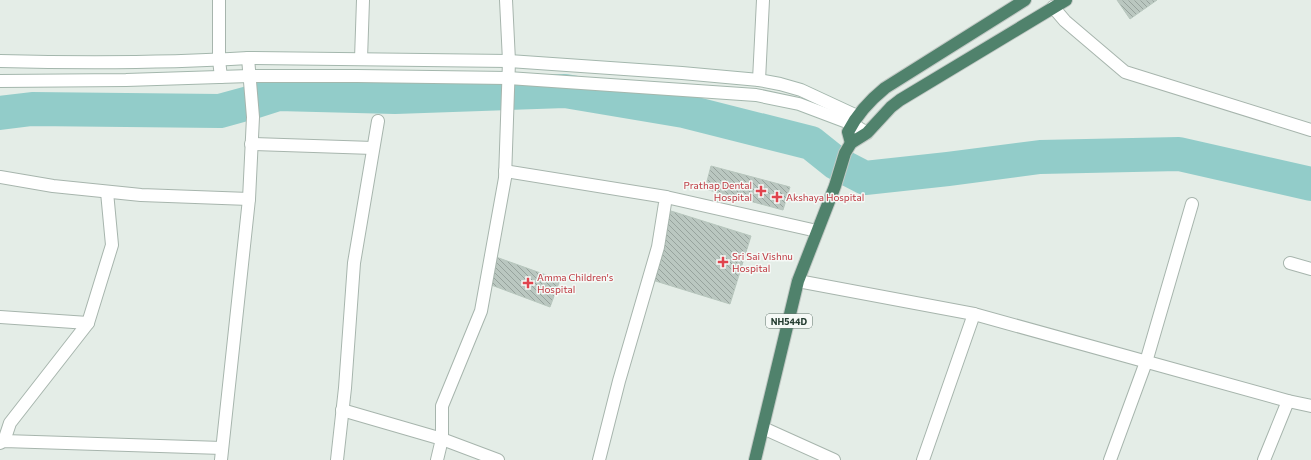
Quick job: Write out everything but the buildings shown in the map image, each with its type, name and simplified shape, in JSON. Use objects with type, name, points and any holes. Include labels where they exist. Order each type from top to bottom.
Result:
[{"type":"highway","points":[[854,120],[865,106],[885,88],[1025,0]]},
{"type":"highway","points":[[848,148],[867,133],[891,107],[900,100],[1066,0]]},
{"type":"highway","name":"NH544D","points":[[755,460],[798,281],[835,186],[848,148],[848,132],[854,120]]},
{"type":"street","points":[[219,0],[219,60],[221,76]]},
{"type":"street","points":[[361,59],[363,0]]},
{"type":"street","points":[[437,460],[442,439],[442,406],[481,311],[505,171],[509,61],[506,0]]},
{"type":"street","points":[[759,80],[763,0]]},
{"type":"street","points":[[1053,7],[1065,21],[1125,72],[1311,130]]},
{"type":"street","points":[[107,192],[112,245],[88,323],[10,423],[2,442],[222,454],[248,199],[253,117],[248,58]]},
{"type":"street","points":[[0,61],[62,63],[219,60],[248,58],[509,61],[682,72],[759,80],[801,90],[854,120],[867,133]]},
{"type":"street","points":[[0,81],[126,80],[221,76],[251,81],[357,76],[508,82],[756,94],[799,104],[854,120]]},
{"type":"street","points":[[337,460],[354,263],[378,121]]},
{"type":"street","points":[[251,144],[373,148]]},
{"type":"street","points":[[505,171],[666,196],[817,231]]},
{"type":"street","points":[[0,177],[53,186],[107,192],[141,195],[248,199]]},
{"type":"street","points":[[599,460],[619,381],[658,247],[666,196]]},
{"type":"street","points":[[1110,460],[1146,362],[1192,204]]},
{"type":"street","points":[[1290,263],[1311,269]]},
{"type":"street","points":[[798,281],[974,314],[1288,401],[1311,406]]},
{"type":"street","points":[[923,460],[974,314]]},
{"type":"street","points":[[0,317],[88,323]]},
{"type":"street","points":[[1264,460],[1288,401]]},
{"type":"street","points":[[342,410],[442,439],[498,460]]},
{"type":"street","points":[[763,428],[834,460]]},
{"type":"waterway","points":[[0,113],[32,109],[220,111],[278,94],[395,97],[565,91],[684,111],[811,143],[836,163],[865,178],[1040,157],[1179,154],[1311,184]]},
{"type":"place","name":"Prathap Dental Hospital","points":[[761,191]]},
{"type":"place","name":"Akshaya Hospital","points":[[777,197]]},
{"type":"place","name":"Sri Sai Vishnu Hospital","points":[[723,262]]},
{"type":"place","name":"Amma Children's Hospital","points":[[528,283]]}]
